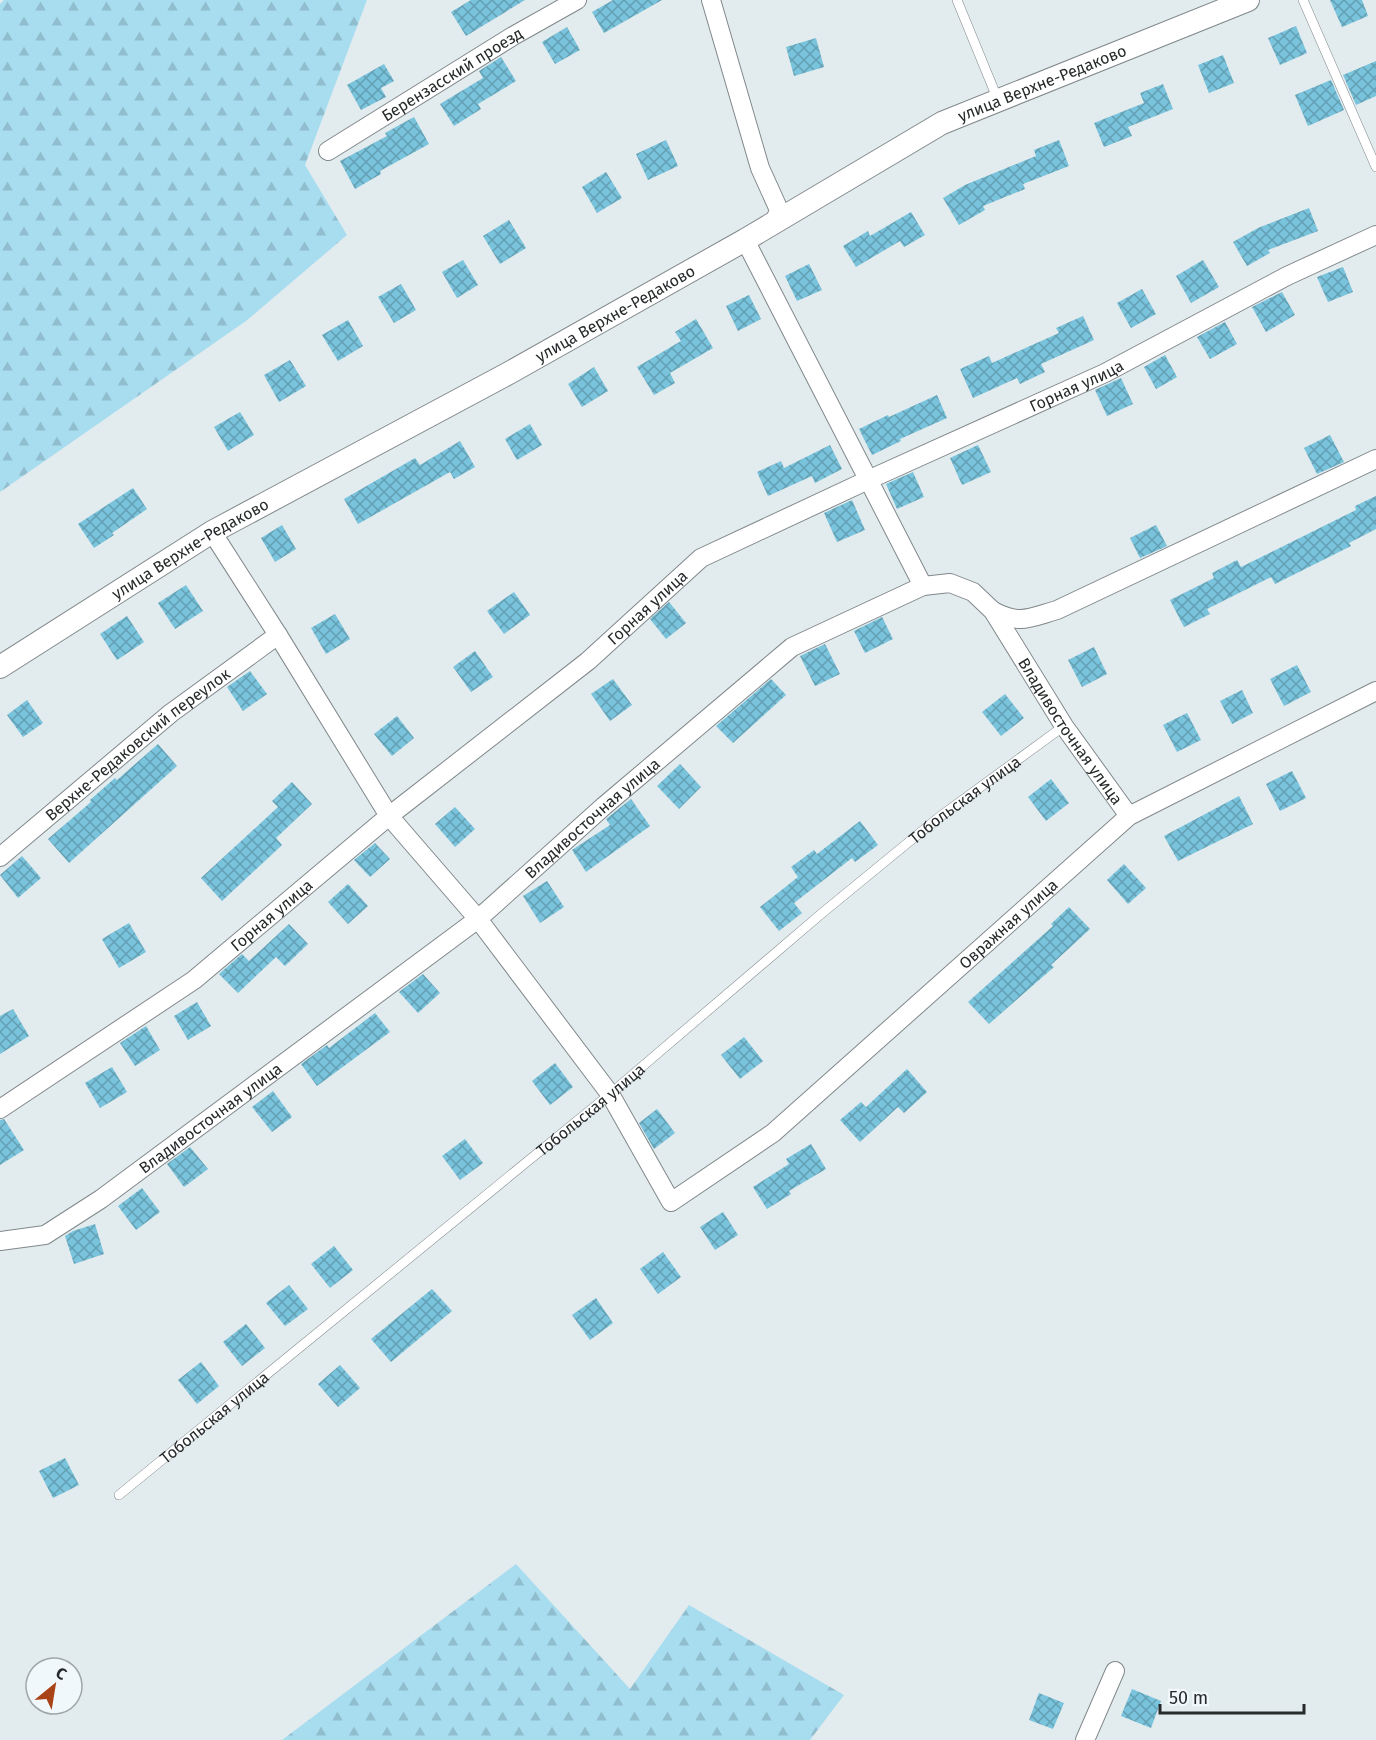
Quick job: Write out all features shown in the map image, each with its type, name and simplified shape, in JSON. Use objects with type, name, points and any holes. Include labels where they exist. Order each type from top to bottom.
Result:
[{"type":"street","name":"Берензасский проезд","points":[[328,151],[513,36],[577,0]]},
{"type":"street","points":[[711,0],[760,168],[779,210],[774,223]]},
{"type":"street","name":"улица Верхне-Редаково","points":[[0,667],[212,532],[508,373],[745,240],[942,123],[1248,0]]},
{"type":"street","name":"Горная улица","points":[[0,1109],[194,980],[389,816],[588,661],[701,558],[867,480],[1105,373],[1287,276],[1376,235]]},
{"type":"street","points":[[745,240],[923,586]]},
{"type":"street","points":[[993,611],[1010,619],[1024,619],[1057,610],[1376,459]]},
{"type":"street","points":[[212,532],[389,816],[478,919],[610,1094]]},
{"type":"street","name":"Владивосточная улица","points":[[0,1241],[45,1236],[101,1199],[478,919],[604,806],[792,647],[923,586],[950,583],[973,592],[993,611],[1064,726],[1129,816]]},
{"type":"street","name":"Верхне-Редаковский переулок","points":[[0,857],[171,713],[278,635]]},
{"type":"street","name":"Овражная улица","points":[[610,1094],[670,1202],[773,1133],[1129,816],[1376,691]]},
{"type":"street","points":[[1085,1740],[1115,1671]]},
{"type":"lane","points":[[957,0],[998,100]]},
{"type":"lane","points":[[1304,0],[1376,167]]},
{"type":"lane","name":"Тобольская улица","points":[[120,1495],[610,1094],[821,914],[938,818],[1064,726]]},
{"type":"green space","points":[[4,0],[367,0],[305,165],[347,235],[246,321],[0,492],[0,4]]},
{"type":"green space","points":[[516,1564],[630,1689],[689,1605],[844,1695],[810,1740],[282,1740]]},
{"type":"building","points":[[471,0],[525,0],[466,36],[451,12]]},
{"type":"building","points":[[613,0],[662,0],[604,33],[592,12]]},
{"type":"building","points":[[1330,0],[1362,0],[1368,16],[1342,27]]},
{"type":"building","points":[[1296,26],[1307,53],[1280,65],[1268,38]]},
{"type":"building","points":[[567,27],[580,50],[555,64],[542,42]]},
{"type":"building","points":[[816,38],[824,67],[794,76],[786,47]]},
{"type":"building","points":[[1223,55],[1234,83],[1209,93],[1198,65]]},
{"type":"building","points":[[501,57],[516,81],[478,104],[481,109],[454,126],[440,104],[483,78],[479,71]]},
{"type":"building","points":[[1376,61],[1376,96],[1356,105],[1343,75]]},
{"type":"building","points":[[384,64],[394,81],[381,88],[386,97],[361,110],[347,85]]},
{"type":"building","points":[[1331,80],[1344,110],[1308,126],[1295,95]]},
{"type":"building","points":[[1163,84],[1173,109],[1128,127],[1132,136],[1104,147],[1094,123],[1144,103],[1140,93]]},
{"type":"building","points":[[414,117],[429,144],[380,171],[381,174],[355,189],[340,161],[387,136],[385,133]]},
{"type":"building","points":[[666,140],[678,166],[648,180],[636,154]]},
{"type":"building","points":[[1059,140],[1069,166],[1023,184],[1025,189],[983,206],[985,210],[959,225],[943,198],[965,185],[1036,156],[1034,150]]},
{"type":"building","points":[[606,172],[622,198],[597,213],[582,187]]},
{"type":"building","points":[[1309,208],[1318,231],[1268,250],[1270,253],[1247,266],[1233,242],[1258,228]]},
{"type":"building","points":[[911,212],[925,235],[904,247],[900,241],[856,267],[843,246],[868,231],[870,236]]},
{"type":"building","points":[[509,220],[526,248],[500,264],[483,236]]},
{"type":"building","points":[[463,260],[478,285],[457,298],[442,272]]},
{"type":"building","points":[[1203,260],[1219,287],[1191,303],[1176,276]]},
{"type":"building","points":[[809,264],[822,290],[797,301],[785,276]]},
{"type":"building","points":[[1343,267],[1353,292],[1328,302],[1317,277]]},
{"type":"building","points":[[401,284],[416,310],[394,323],[378,297]]},
{"type":"building","points":[[1142,289],[1156,314],[1131,328],[1117,303]]},
{"type":"building","points":[[1282,292],[1295,315],[1266,332],[1252,307]]},
{"type":"building","points":[[749,295],[761,319],[738,331],[726,306]]},
{"type":"building","points":[[1083,316],[1094,340],[1041,364],[1045,372],[1020,384],[1017,378],[973,398],[960,369],[989,356],[992,363],[1059,333],[1056,328]]},
{"type":"building","points":[[696,319],[713,348],[670,373],[675,383],[654,395],[637,367],[681,341],[675,332]]},
{"type":"building","points":[[348,320],[363,346],[338,361],[322,335]]},
{"type":"building","points":[[1225,322],[1237,344],[1210,359],[1197,337]]},
{"type":"building","points":[[1165,355],[1177,377],[1156,389],[1144,367]]},
{"type":"building","points":[[290,360],[306,386],[279,402],[264,375]]},
{"type":"building","points":[[594,367],[608,391],[582,407],[568,384]]},
{"type":"building","points":[[1121,378],[1133,404],[1107,416],[1095,390]]},
{"type":"building","points":[[937,395],[947,418],[900,439],[901,441],[872,455],[859,429]]},
{"type":"building","points":[[240,412],[254,435],[228,451],[214,427]]},
{"type":"building","points":[[530,424],[542,445],[517,460],[505,439]]},
{"type":"building","points":[[1330,435],[1344,462],[1317,474],[1304,448]]},
{"type":"building","points":[[460,441],[475,467],[454,479],[450,472],[358,524],[344,499],[415,458],[420,465]]},
{"type":"building","points":[[830,445],[842,469],[815,483],[812,476],[768,496],[757,472],[781,461],[784,468]]},
{"type":"building","points":[[978,445],[991,472],[962,485],[950,458]]},
{"type":"building","points":[[913,472],[924,497],[897,509],[886,484]]},
{"type":"building","points":[[133,488],[147,509],[94,548],[78,524]]},
{"type":"building","points":[[1376,496],[1376,529],[1349,543],[1351,546],[1275,584],[1271,577],[1207,609],[1210,614],[1184,627],[1170,600],[1214,578],[1212,573],[1237,560],[1241,567],[1356,510],[1355,506]]},
{"type":"building","points":[[852,500],[865,530],[837,542],[824,513]]},
{"type":"building","points":[[282,525],[296,549],[275,562],[261,538]]},
{"type":"building","points":[[1156,525],[1167,546],[1140,558],[1130,538]]},
{"type":"building","points":[[186,585],[203,611],[175,629],[158,603]]},
{"type":"building","points":[[514,592],[530,615],[504,634],[487,611]]},
{"type":"building","points":[[669,602],[686,623],[666,639],[650,619]]},
{"type":"building","points":[[335,614],[350,639],[326,654],[311,628]]},
{"type":"building","points":[[127,616],[144,642],[117,660],[100,634]]},
{"type":"building","points":[[882,617],[893,639],[865,653],[854,631]]},
{"type":"building","points":[[825,644],[840,674],[815,686],[800,656]]},
{"type":"building","points":[[1094,647],[1107,674],[1082,687],[1068,660]]},
{"type":"building","points":[[475,651],[493,677],[471,692],[453,667]]},
{"type":"building","points":[[1297,665],[1311,692],[1284,706],[1270,679]]},
{"type":"building","points":[[250,671],[267,694],[243,711],[227,687]]},
{"type":"building","points":[[613,679],[632,705],[610,721],[591,694]]},
{"type":"building","points":[[771,679],[786,695],[733,743],[716,726]]},
{"type":"building","points":[[1242,690],[1253,713],[1232,724],[1220,701]]},
{"type":"building","points":[[1005,694],[1024,718],[1001,736],[982,712]]},
{"type":"building","points":[[27,700],[43,723],[23,737],[7,715]]},
{"type":"building","points":[[1187,713],[1201,740],[1177,752],[1163,725]]},
{"type":"building","points":[[397,716],[414,738],[392,756],[374,734]]},
{"type":"building","points":[[158,744],[177,766],[69,863],[48,839],[115,778],[117,780]]},
{"type":"building","points":[[680,764],[701,787],[679,809],[657,786]]},
{"type":"building","points":[[1292,771],[1306,798],[1280,811],[1266,784]]},
{"type":"building","points":[[1051,779],[1069,803],[1046,821],[1028,797]]},
{"type":"building","points":[[292,782],[312,804],[276,838],[282,845],[222,901],[201,878],[278,807],[272,801]]},
{"type":"building","points":[[1239,796],[1253,824],[1178,861],[1164,836]]},
{"type":"building","points":[[631,799],[650,826],[586,872],[572,850],[610,825],[606,819]]},
{"type":"building","points":[[455,807],[475,829],[455,847],[435,824]]},
{"type":"building","points":[[860,821],[878,845],[855,862],[852,858],[794,903],[802,913],[779,931],[760,907],[798,877],[791,867],[814,850],[817,854]]},
{"type":"building","points":[[375,843],[390,859],[370,877],[354,860]]},
{"type":"building","points":[[22,856],[41,878],[18,898],[0,875]]},
{"type":"building","points":[[1124,864],[1146,888],[1128,904],[1107,880]]},
{"type":"building","points":[[547,881],[564,907],[540,923],[523,896]]},
{"type":"building","points":[[348,884],[368,906],[348,924],[328,902]]},
{"type":"building","points":[[1069,907],[1090,929],[1051,965],[1054,967],[989,1024],[968,1002],[1053,926],[1051,924]]},
{"type":"building","points":[[129,923],[146,952],[119,968],[102,939]]},
{"type":"building","points":[[289,924],[308,944],[285,966],[276,957],[238,993],[219,974],[242,954],[249,961]]},
{"type":"building","points":[[423,974],[440,993],[418,1013],[399,992]]},
{"type":"building","points":[[197,1002],[211,1026],[188,1040],[174,1016]]},
{"type":"building","points":[[13,1009],[29,1036],[0,1054],[0,1016]]},
{"type":"building","points":[[375,1013],[390,1032],[317,1086],[301,1064],[327,1045],[329,1048]]},
{"type":"building","points":[[146,1026],[160,1050],[135,1066],[120,1043]]},
{"type":"building","points":[[744,1037],[763,1061],[740,1079],[721,1055]]},
{"type":"building","points":[[555,1063],[573,1087],[550,1105],[532,1081]]},
{"type":"building","points":[[112,1067],[127,1092],[100,1108],[85,1083]]},
{"type":"building","points":[[907,1069],[927,1092],[904,1113],[898,1107],[860,1142],[840,1120],[861,1102],[866,1107]]},
{"type":"building","points":[[273,1091],[292,1117],[272,1132],[252,1107]]},
{"type":"building","points":[[657,1109],[675,1133],[654,1149],[639,1123]]},
{"type":"building","points":[[4,1119],[24,1150],[0,1165],[0,1120]]},
{"type":"building","points":[[465,1139],[483,1163],[460,1180],[442,1156]]},
{"type":"building","points":[[811,1144],[826,1169],[789,1191],[791,1194],[767,1209],[753,1187],[789,1164],[786,1159]]},
{"type":"building","points":[[190,1147],[208,1169],[184,1187],[167,1164]]},
{"type":"building","points":[[142,1188],[160,1212],[136,1230],[118,1206]]},
{"type":"building","points":[[723,1212],[738,1235],[715,1250],[700,1227]]},
{"type":"building","points":[[95,1224],[104,1254],[74,1264],[65,1236]]},
{"type":"building","points":[[334,1246],[353,1270],[330,1288],[311,1264]]},
{"type":"building","points":[[663,1252],[681,1277],[658,1294],[640,1269]]},
{"type":"building","points":[[289,1285],[308,1309],[285,1326],[266,1303]]},
{"type":"building","points":[[432,1289],[452,1311],[391,1362],[371,1339]]},
{"type":"building","points":[[596,1298],[613,1323],[590,1340],[572,1315]]},
{"type":"building","points":[[246,1324],[265,1348],[242,1366],[223,1342]]},
{"type":"building","points":[[201,1362],[219,1386],[197,1404],[178,1380]]},
{"type":"building","points":[[340,1365],[360,1388],[338,1407],[318,1384]]},
{"type":"building","points":[[65,1458],[79,1485],[53,1498],[39,1471]]},
{"type":"building","points":[[1132,1689],[1161,1701],[1151,1728],[1121,1716]]},
{"type":"building","points":[[1039,1693],[1064,1703],[1053,1729],[1029,1720]]}]
